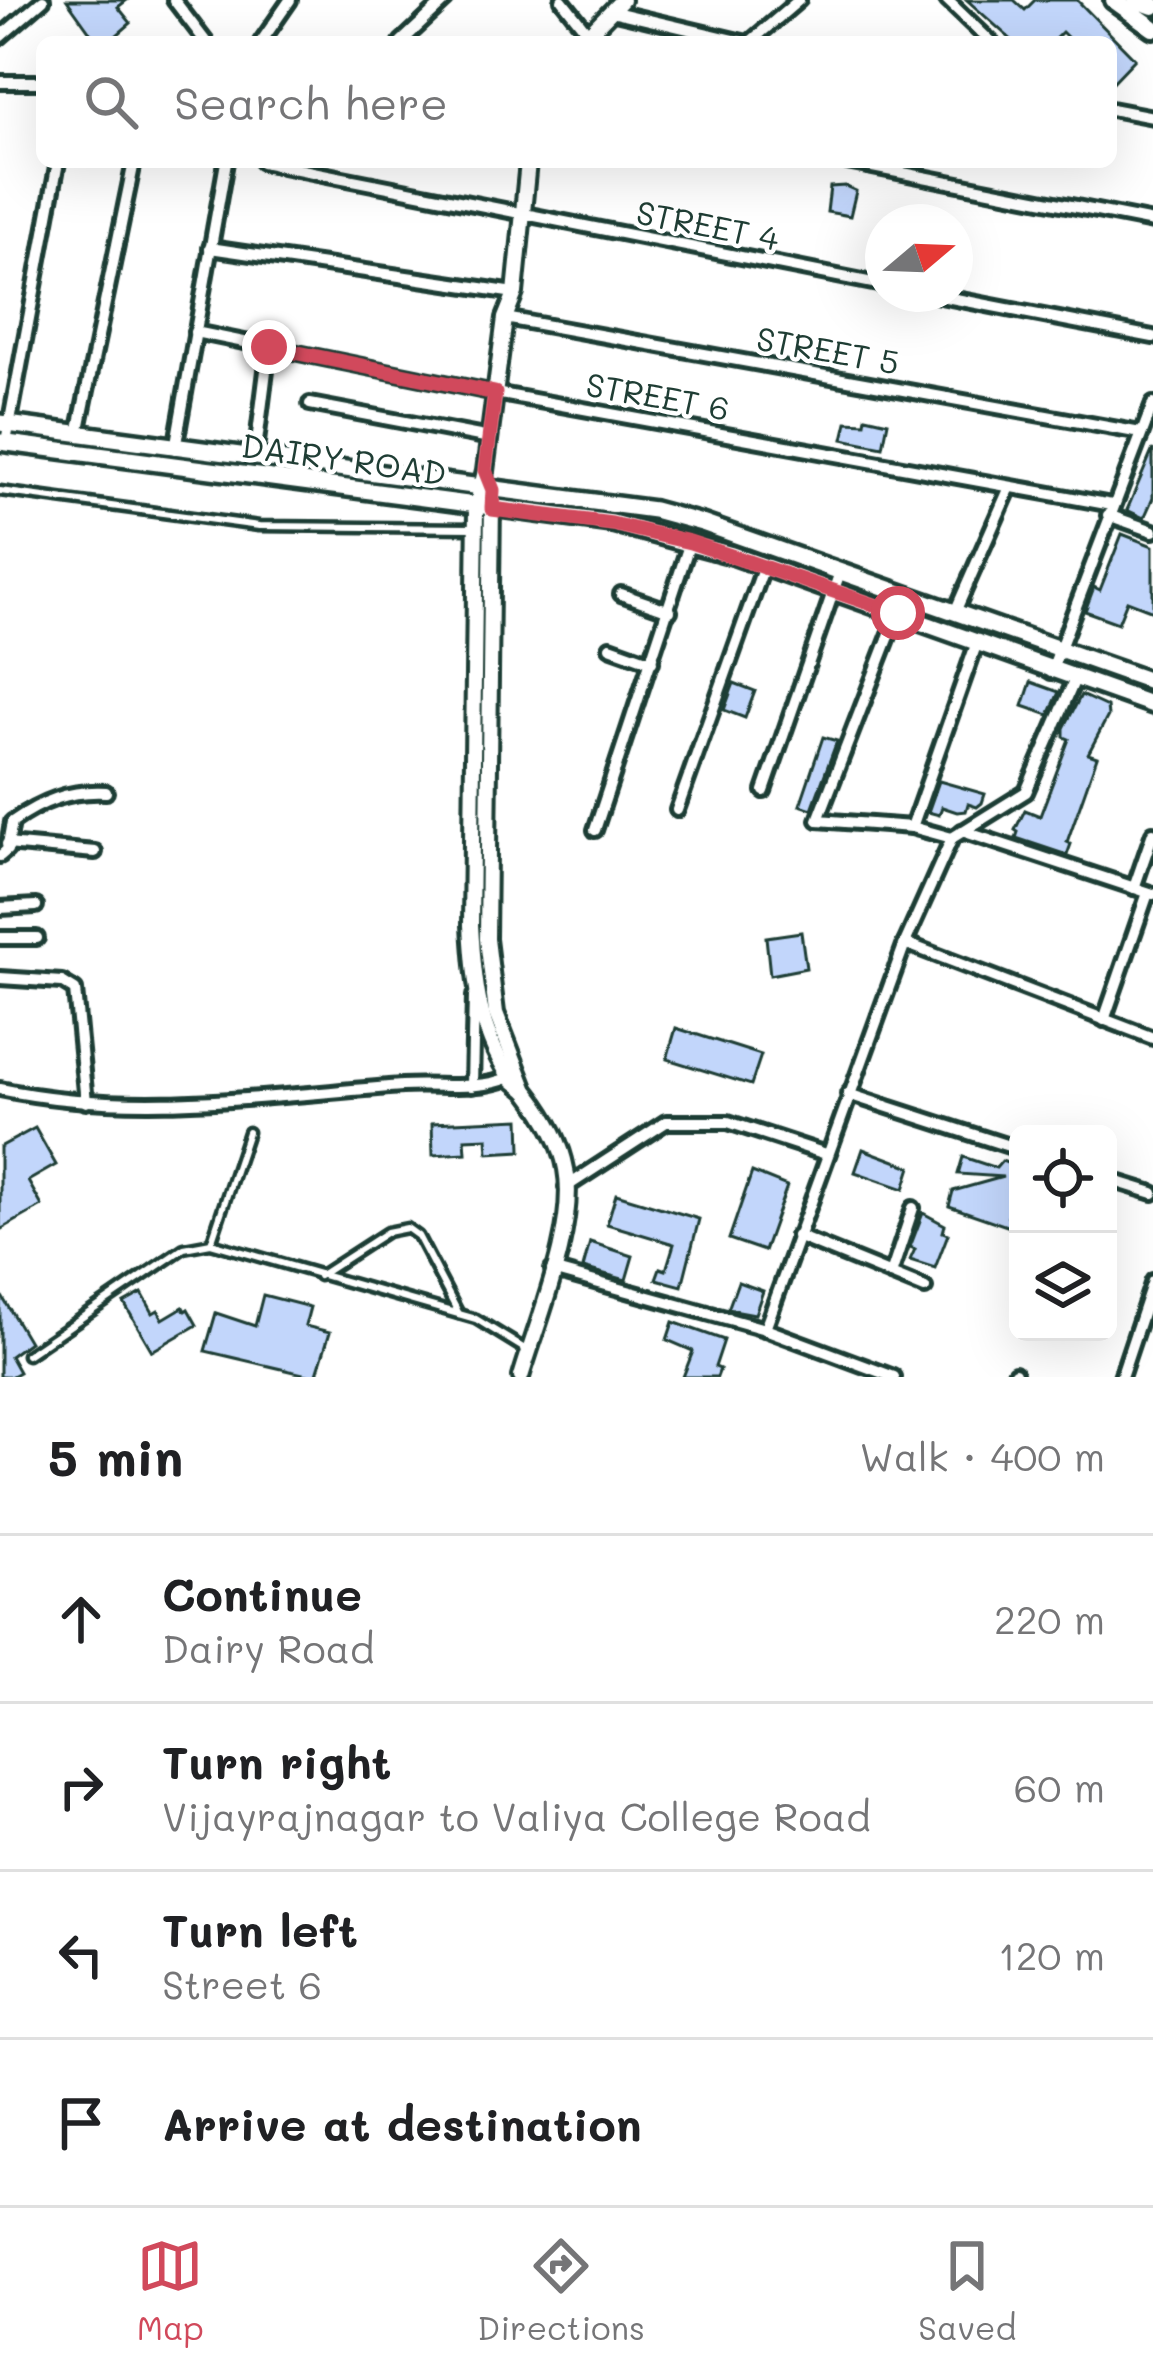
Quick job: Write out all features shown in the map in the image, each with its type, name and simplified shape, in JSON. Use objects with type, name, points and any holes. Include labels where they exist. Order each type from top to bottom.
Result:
[{"type":"main road","points":[[1114,0],[1153,28]]},
{"type":"main road","points":[[1136,0],[1153,6]]},
{"type":"main road","name":"DAIRY ROAD","points":[[4,433],[78,434],[173,455],[255,458],[654,510],[1153,682]]},
{"type":"main road","name":"DAIRY ROAD","points":[[4,433],[612,524],[690,542],[1153,705]]},
{"type":"street","points":[[0,38],[43,0]]},
{"type":"street","points":[[174,0],[201,36]]},
{"type":"street","points":[[264,36],[290,0]]},
{"type":"street","points":[[407,36],[446,0]]},
{"type":"street","points":[[562,0],[584,36]]},
{"type":"street","points":[[754,36],[799,0]]},
{"type":"street","points":[[947,0],[985,36]]},
{"type":"street","points":[[586,36],[617,5],[726,36]]},
{"type":"street","points":[[1,86],[36,83]]},
{"type":"street","points":[[1117,110],[1153,117]]},
{"type":"street","points":[[4,433],[57,168]]},
{"type":"street","points":[[78,434],[133,168]]},
{"type":"street","points":[[173,455],[225,168]]},
{"type":"street","name":"STREET 4","points":[[291,168],[865,282]]},
{"type":"street","points":[[525,1088],[496,1013],[487,938],[484,508],[485,470],[506,318],[515,293],[527,168]]},
{"type":"street","points":[[877,168],[1153,223]]},
{"type":"street","points":[[210,248],[515,293]]},
{"type":"street","points":[[973,302],[1153,337]]},
{"type":"street","name":"STREET 5","points":[[506,318],[1141,433]]},
{"type":"street","name":"STREET 6","points":[[196,332],[495,393],[1010,487],[1110,510],[1153,532]]},
{"type":"street","points":[[255,458],[269,347]]},
{"type":"street","points":[[310,404],[490,438]]},
{"type":"street","points":[[1051,671],[1153,404]]},
{"type":"street","points":[[955,612],[1010,487]]},
{"type":"street","points":[[472,1086],[476,528],[484,508]]},
{"type":"street","points":[[596,830],[690,542]]},
{"type":"street","points":[[676,810],[764,566]]},
{"type":"street","points":[[764,791],[840,572]]},
{"type":"street","points":[[621,594],[670,611]]},
{"type":"street","points":[[898,613],[818,820],[957,835],[1151,893],[1104,1020]]},
{"type":"street","points":[[912,827],[976,645]]},
{"type":"street","points":[[610,647],[652,662]]},
{"type":"street","points":[[765,1329],[905,943],[957,835],[1026,792],[1076,679]]},
{"type":"street","points":[[95,852],[4,850],[12,822],[38,805],[79,791],[106,792]]},
{"type":"street","points":[[1135,888],[1153,833]]},
{"type":"street","points":[[0,908],[36,906]]},
{"type":"street","points":[[0,938],[37,938]]},
{"type":"street","points":[[905,943],[1153,1038]]},
{"type":"street","points":[[0,977],[62,982],[75,990],[86,1102]]},
{"type":"street","points":[[474,987],[491,1046],[557,1138],[567,1173],[563,1231],[521,1377]]},
{"type":"street","points":[[0,1089],[86,1102],[135,1103],[414,1085],[489,1086],[510,1078]]},
{"type":"street","points":[[848,1094],[1009,1146]]},
{"type":"street","points":[[566,1187],[666,1122],[728,1122],[826,1154]]},
{"type":"street","points":[[1117,1181],[1153,1193]]},
{"type":"street","points":[[892,1274],[914,1208]]},
{"type":"street","points":[[797,1236],[925,1288]]},
{"type":"street","points":[[552,1270],[765,1329],[894,1377]]},
{"type":"street","points":[[1120,1377],[1153,1281]]},
{"type":"street","points":[[842,1377],[848,1360]]},
{"type":"lane","points":[[0,491],[259,526],[476,528]]},
{"type":"lane","points":[[212,1243],[248,1132]]},
{"type":"lane","points":[[319,1276],[387,1232],[407,1228],[418,1236],[459,1314]]},
{"type":"lane","points":[[27,1354],[184,1248],[212,1243],[486,1323],[528,1351]]},
{"type":"building","points":[[67,0],[127,0],[118,7],[131,23],[116,36],[93,36]]},
{"type":"building","points":[[967,0],[1014,0],[1025,10],[1035,0],[1077,0],[1112,36],[1066,36],[1062,32],[1058,36],[1007,36]]},
{"type":"building","points":[[1117,41],[1135,59],[1117,78]]},
{"type":"building","points":[[830,187],[856,191],[850,216],[827,212]]},
{"type":"building","points":[[866,417],[888,422],[883,447],[843,439],[847,422],[865,423]]},
{"type":"building","points":[[1153,449],[1153,498],[1144,518],[1127,510]]},
{"type":"building","points":[[1122,534],[1153,546],[1153,611],[1127,601],[1118,623],[1085,611],[1094,587],[1100,590]]},
{"type":"building","points":[[1031,682],[1059,692],[1049,715],[1023,706]]},
{"type":"building","points":[[734,683],[755,691],[745,718],[724,710]]},
{"type":"building","points":[[1081,695],[1107,707],[1108,716],[1088,754],[1097,757],[1067,842],[1071,844],[1067,855],[1016,838],[1015,830],[1025,810],[1040,816],[1069,739],[1064,737],[1064,728]]},
{"type":"building","points":[[823,737],[837,741],[812,809],[800,805]]},
{"type":"building","points":[[939,781],[985,794],[982,803],[977,807],[968,804],[966,811],[942,807],[939,815],[928,812]]},
{"type":"building","points":[[801,932],[806,968],[770,975],[766,937]]},
{"type":"building","points":[[676,1028],[761,1055],[751,1085],[667,1059]]},
{"type":"building","points":[[520,1119],[521,1151],[488,1153],[487,1138],[465,1139],[466,1153],[433,1155],[432,1123]]},
{"type":"building","points":[[35,1128],[56,1165],[28,1181],[42,1206],[0,1230],[0,1147]]},
{"type":"building","points":[[863,1149],[911,1167],[904,1189],[855,1172]]},
{"type":"building","points":[[963,1157],[996,1168],[1002,1161],[1009,1164],[1009,1227],[949,1206],[953,1191],[1003,1177],[958,1174]]},
{"type":"building","points":[[752,1172],[787,1186],[764,1251],[729,1239]]},
{"type":"building","points":[[616,1194],[699,1219],[682,1286],[656,1279],[660,1268],[666,1270],[674,1244],[607,1224]]},
{"type":"building","points":[[923,1213],[945,1225],[943,1232],[948,1234],[935,1268],[910,1260]]},
{"type":"building","points":[[590,1242],[633,1256],[626,1280],[583,1268]]},
{"type":"building","points":[[738,1282],[763,1291],[755,1314],[728,1309]]},
{"type":"building","points":[[0,1293],[29,1342],[10,1356],[19,1372],[10,1377],[0,1377]]},
{"type":"building","points":[[142,1293],[153,1313],[158,1310],[163,1319],[183,1307],[197,1325],[152,1351],[124,1303]]},
{"type":"building","points":[[263,1295],[310,1307],[305,1326],[330,1332],[316,1377],[205,1351],[216,1313],[255,1326]]},
{"type":"building","points":[[673,1322],[724,1340],[715,1367],[720,1369],[717,1377],[683,1377],[693,1351],[667,1340]]},
{"type":"route","points":[[269,347],[495,393],[485,470],[493,490],[492,509],[612,524],[690,542],[898,613]]}]
